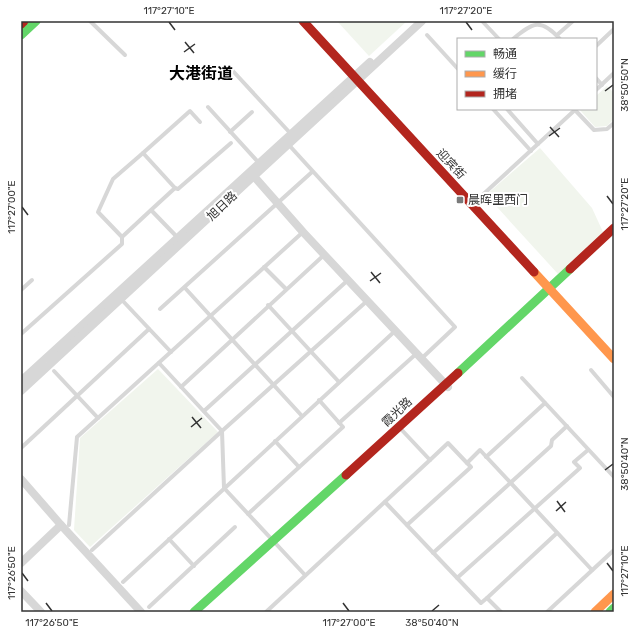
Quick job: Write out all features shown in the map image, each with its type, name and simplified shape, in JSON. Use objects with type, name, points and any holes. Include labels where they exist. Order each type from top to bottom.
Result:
[{"type":"main road","points":[[21,24],[24,21]]},
{"type":"main road","points":[[21,35],[36,21]]},
{"type":"main road","name":"迎宾街","points":[[303,21],[477,200],[614,359]]},
{"type":"main road","name":"迎宾街","points":[[312,21],[358,77],[552,288],[614,350]]},
{"type":"main road","name":"霞光路","points":[[201,612],[552,288],[614,228]]},
{"type":"main road","name":"霞光路","points":[[552,288],[614,234]]},
{"type":"main road","name":"霞光路","points":[[194,612],[274,543]]},
{"type":"main road","points":[[595,612],[614,594]]},
{"type":"main road","points":[[610,612],[614,608]]},
{"type":"street","name":"旭日路","points":[[358,77],[414,21]]},
{"type":"street","name":"旭日路","points":[[21,382],[119,297],[178,238],[262,166],[358,77],[422,21]]},
{"type":"street","name":"旭日路","points":[[21,391],[119,297],[252,174]]},
{"type":"street","points":[[252,174],[324,255],[446,386]]},
{"type":"street","points":[[21,479],[65,525],[141,612]]},
{"type":"street","points":[[21,563],[65,525]]},
{"type":"street","points":[[21,591],[41,612]]},
{"type":"lane","points":[[90,21],[126,55]]},
{"type":"lane","points":[[482,21],[498,38]]},
{"type":"lane","points":[[486,25],[490,21]]},
{"type":"lane","points":[[514,38],[526,27],[536,25],[548,27],[559,37],[573,21]]},
{"type":"lane","points":[[597,45],[614,30]]},
{"type":"lane","points":[[427,35],[457,68]]},
{"type":"lane","points":[[232,70],[293,137]]},
{"type":"lane","points":[[597,89],[614,73]]},
{"type":"lane","points":[[597,79],[602,85]]},
{"type":"lane","points":[[208,108],[262,166]]},
{"type":"lane","points":[[494,110],[531,152]]},
{"type":"lane","points":[[508,110],[538,144]]},
{"type":"lane","points":[[477,200],[531,152],[575,110]]},
{"type":"lane","points":[[577,110],[594,130],[607,129],[614,123]]},
{"type":"lane","points":[[21,334],[122,244],[122,237],[98,212],[113,179],[190,111],[200,122]]},
{"type":"lane","points":[[230,132],[252,112]]},
{"type":"lane","points":[[122,237],[175,188],[178,189],[231,142]]},
{"type":"lane","points":[[287,143],[455,327],[339,423]]},
{"type":"lane","points":[[143,152],[175,188]]},
{"type":"lane","points":[[160,309],[312,172]]},
{"type":"lane","points":[[151,210],[178,238]]},
{"type":"lane","points":[[65,525],[77,437],[303,232]]},
{"type":"lane","points":[[181,387],[268,305],[324,255]]},
{"type":"lane","points":[[264,267],[286,289]]},
{"type":"lane","points":[[21,290],[32,280]]},
{"type":"lane","points":[[204,412],[348,280]]},
{"type":"lane","points":[[185,288],[302,416]]},
{"type":"lane","points":[[119,297],[171,352]]},
{"type":"lane","points":[[92,550],[367,301]]},
{"type":"lane","points":[[268,305],[339,382]]},
{"type":"lane","points":[[21,448],[149,329]]},
{"type":"lane","points":[[123,582],[275,440],[395,331]]},
{"type":"lane","points":[[159,363],[222,431],[224,488],[305,575]]},
{"type":"lane","points":[[591,370],[614,397]]},
{"type":"lane","points":[[54,371],[98,418]]},
{"type":"lane","points":[[522,378],[614,478]]},
{"type":"lane","points":[[248,514],[343,427],[319,400]]},
{"type":"lane","points":[[486,457],[545,403]]},
{"type":"lane","points":[[433,553],[551,446],[552,440],[567,426]]},
{"type":"lane","points":[[400,428],[430,460]]},
{"type":"lane","points":[[275,440],[299,467]]},
{"type":"lane","points":[[266,612],[448,443],[470,467],[407,525]]},
{"type":"lane","points":[[467,463],[480,450],[592,570]]},
{"type":"lane","points":[[457,578],[580,468],[574,462],[588,450]]},
{"type":"lane","points":[[385,502],[481,603],[557,533]]},
{"type":"lane","points":[[149,607],[235,527]]},
{"type":"lane","points":[[169,539],[194,566]]},
{"type":"lane","points":[[547,612],[614,550]]},
{"type":"lane","points":[[488,598],[501,612]]},
{"type":"shaded area","points":[[337,21],[407,21],[369,56]]},
{"type":"shaded area","points":[[607,86],[614,93],[614,119],[607,126],[595,127],[580,110],[597,110],[597,95]]},
{"type":"shaded area","points":[[540,148],[592,208],[603,232],[558,274],[486,195]]},
{"type":"shaded area","points":[[158,369],[218,432],[90,547],[74,530],[80,438]]},
{"type":"traffic: fast","points":[[21,35],[36,21]]},
{"type":"traffic: fast","points":[[458,373],[570,269]]},
{"type":"traffic: fast","points":[[194,612],[346,475]]},
{"type":"traffic: fast","points":[[610,612],[614,608]]},
{"type":"traffic: slow","points":[[534,272],[614,359]]},
{"type":"traffic: slow","points":[[595,612],[614,594]]},
{"type":"traffic: jam","points":[[21,24],[24,21]]},
{"type":"traffic: jam","points":[[303,21],[534,272]]},
{"type":"traffic: jam","points":[[570,269],[614,228]]},
{"type":"traffic: jam","points":[[346,475],[458,373]]},
{"type":"place","name":"晨晖里西门","points":[[460,200]]},
{"type":"district","name":"大港街道","points":[[201,73]]}]
